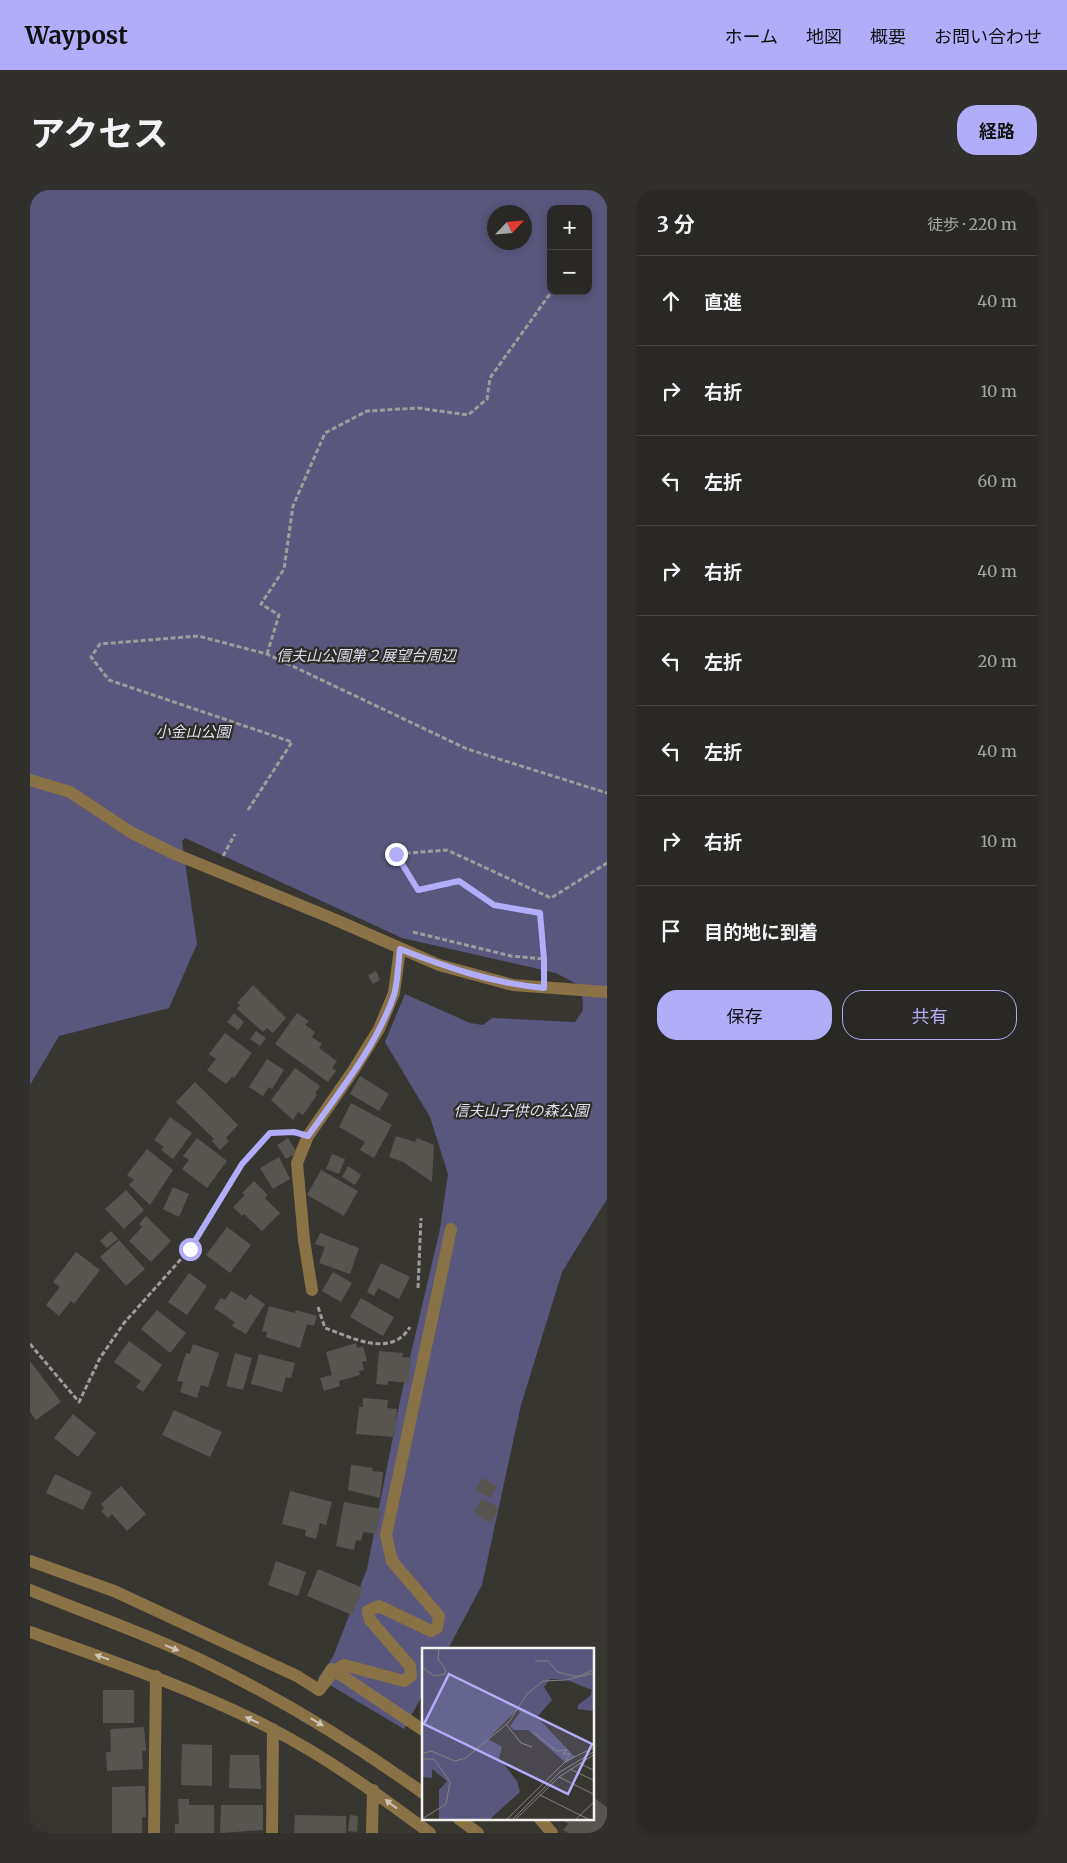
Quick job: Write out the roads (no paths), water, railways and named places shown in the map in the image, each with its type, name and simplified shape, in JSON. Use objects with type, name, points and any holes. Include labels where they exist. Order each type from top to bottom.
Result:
[{"type":"street","points":[[30,780],[70,792],[132,833],[174,854],[329,917],[439,966],[513,985],[607,992]]},
{"type":"street","points":[[312,1290],[304,1240],[297,1163],[308,1136],[353,1071],[379,1029],[394,993],[400,949]]},
{"type":"street","points":[[319,1690],[334,1671],[344,1665],[404,1681],[411,1676],[410,1666],[370,1620],[368,1611],[379,1606],[431,1631],[437,1628],[439,1616],[392,1561],[386,1535],[451,1229]]},
{"type":"street","points":[[30,1561],[114,1591],[297,1676],[319,1690]]},
{"type":"street","points":[[30,1590],[197,1658],[281,1701],[368,1753],[422,1792]]},
{"type":"street","points":[[30,1632],[156,1676],[273,1729],[373,1790],[430,1833]]},
{"type":"street","points":[[319,1690],[332,1669],[422,1729]]},
{"type":"street","points":[[154,1833],[156,1676]]},
{"type":"street","points":[[272,1833],[273,1729]]},
{"type":"street","points":[[372,1833],[373,1790]]},
{"type":"street","points":[[460,1820],[478,1833]]},
{"type":"street","points":[[541,1820],[552,1833]]},
{"type":"park label","name":"信夫山公園第２展望台周辺","points":[[366,655]]},
{"type":"park label","name":"小金山公園","points":[[193,731]]},
{"type":"park label","name":"信夫山子供の森公園","points":[[521,1110]]}]
